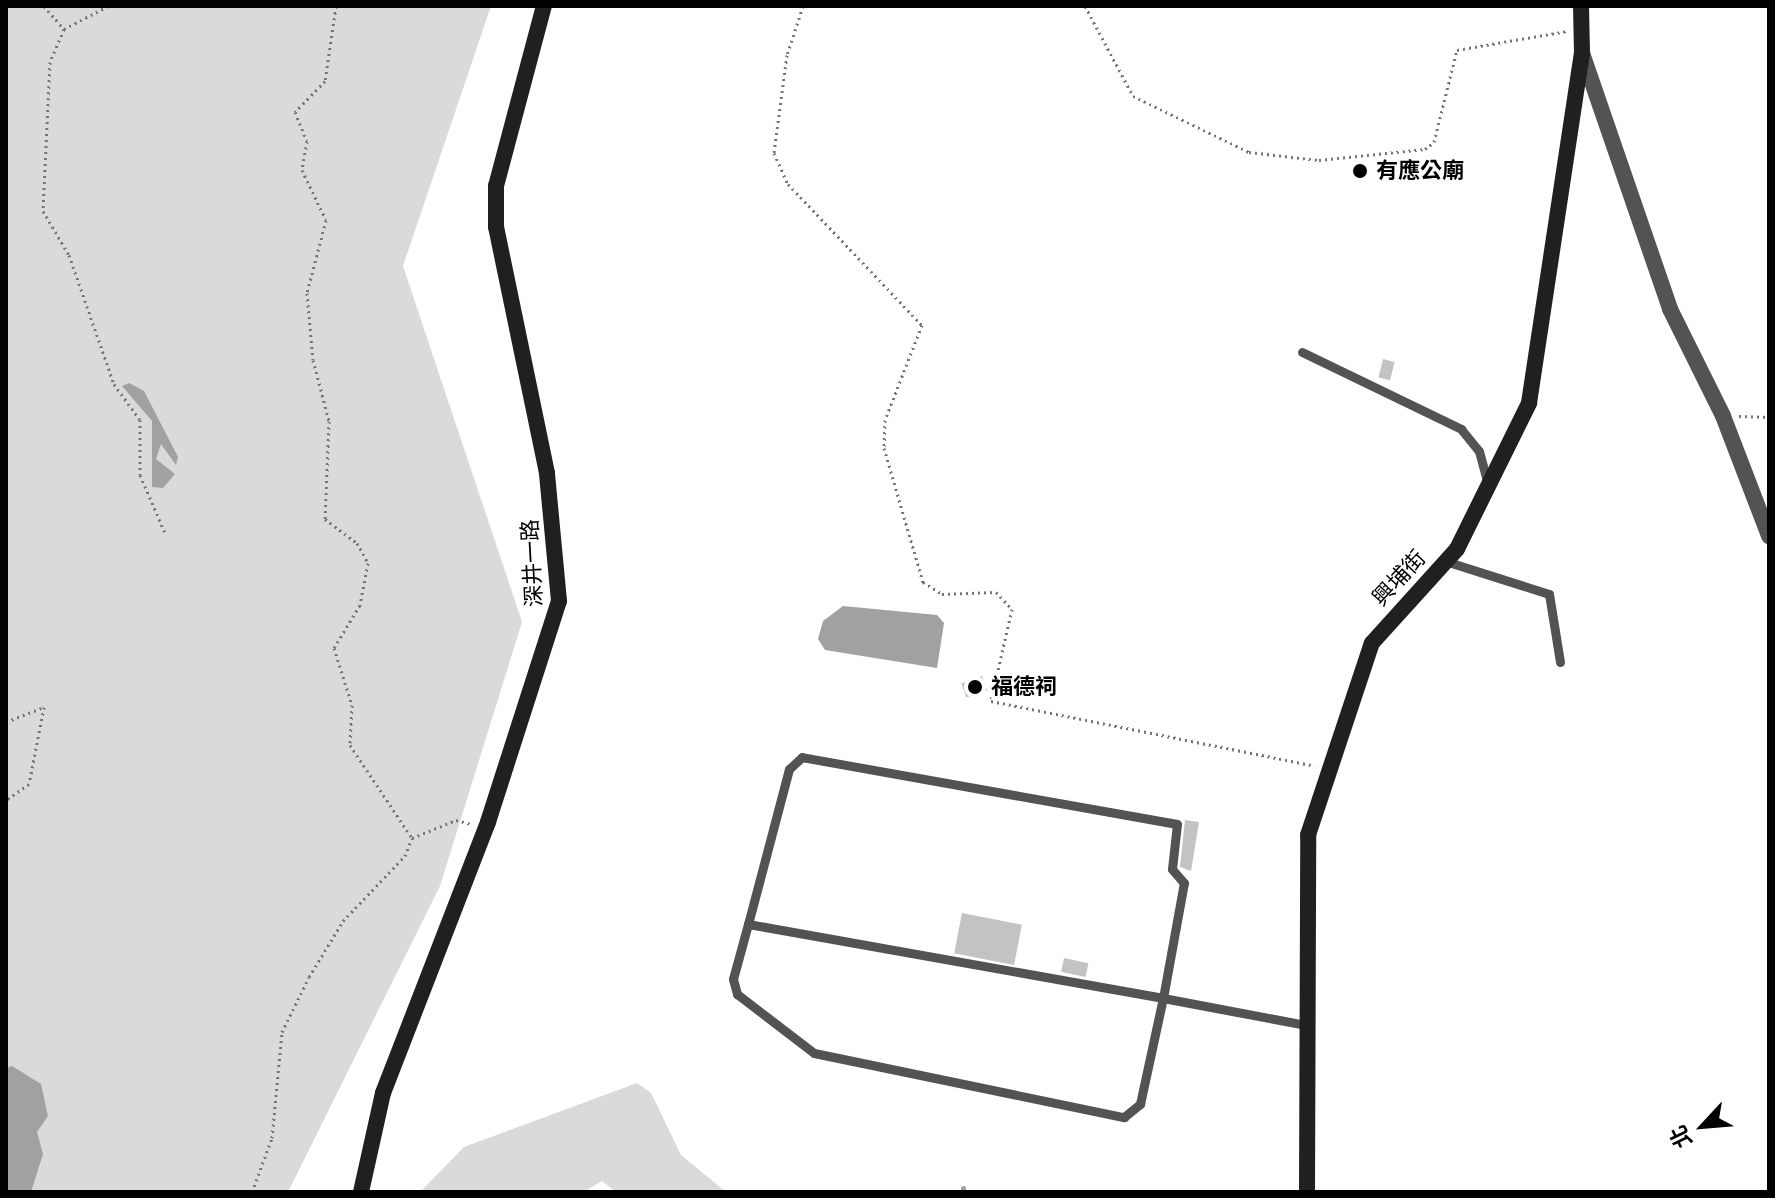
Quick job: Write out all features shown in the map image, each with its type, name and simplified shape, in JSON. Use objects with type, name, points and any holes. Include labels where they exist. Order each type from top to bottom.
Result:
[{"type":"street","name":"深井一路","points":[[361,1192],[383,1093],[485,828],[559,601],[547,473],[496,227],[496,186],[544,6]]},
{"type":"street","name":"興埔街","points":[[1307,1192],[1308,835],[1372,643],[1445,561],[1490,492],[1529,403],[1582,53],[1581,6]]},
{"type":"street","points":[[1582,53],[1670,309],[1723,416],[1769,536]]},
{"type":"lane","points":[[1302,352],[1461,429],[1479,451],[1490,492]]},
{"type":"lane","points":[[1445,561],[1549,594],[1560,662]]},
{"type":"lane","points":[[802,757],[1177,824],[1172,869],[1184,883],[1163,998],[1140,1104],[1124,1117],[814,1053],[737,994],[733,979],[789,769],[802,757]]},
{"type":"lane","points":[[748,924],[1306,1025]]},
{"type":"path","points":[[44,6],[64,29]]},
{"type":"path","points":[[108,6],[64,29],[50,62],[43,211],[69,255],[114,384],[140,420],[140,475],[166,535]]},
{"type":"path","points":[[336,6],[325,81],[295,112],[307,141],[302,170],[326,220],[307,293],[313,360],[329,421],[325,519],[357,543],[368,563],[360,605],[334,648],[352,705],[350,745],[412,838]]},
{"type":"path","points":[[803,6],[787,55],[774,153],[788,184],[922,325],[885,420],[884,448],[923,582],[942,594],[996,592],[1012,609],[991,701],[1331,768]]},
{"type":"path","points":[[1085,6],[1109,64],[1133,96],[1249,152],[1319,160],[1425,149],[1434,142],[1463,46],[1583,29]]},
{"type":"path","points":[[1723,416],[1769,417]]},
{"type":"path","points":[[6,722],[44,707],[29,784],[6,800]]},
{"type":"path","points":[[252,1192],[272,1138],[282,1032],[343,921],[405,856],[412,838],[456,820],[485,828]]},
{"type":"shaded area","points":[[6,6],[491,6],[403,266],[522,622],[440,886],[288,1192],[6,1192]]},
{"type":"shaded area","points":[[129,383],[144,391],[178,457],[176,465],[161,444],[156,459],[175,474],[163,488],[152,487],[152,421],[122,386]]},
{"type":"shaded area","points":[[843,606],[937,615],[944,623],[937,668],[825,650],[818,639],[823,621]]},
{"type":"shaded area","points":[[12,1066],[41,1084],[48,1116],[37,1132],[43,1154],[31,1192],[6,1192],[6,1068]]},
{"type":"shaded area","points":[[637,1083],[651,1093],[681,1155],[726,1192],[616,1192],[602,1181],[584,1192],[420,1192],[464,1147]]},
{"type":"building","points":[[1383,359],[1395,362],[1390,380],[1378,377]]},
{"type":"building","name":"福德祠","points":[[982,676],[987,690],[966,698],[961,684]]},
{"type":"building","points":[[1185,820],[1199,822],[1191,871],[1180,867]]},
{"type":"building","points":[[962,913],[1022,925],[1014,965],[954,953]]},
{"type":"building","points":[[1064,958],[1088,963],[1086,977],[1061,972]]},
{"type":"place","name":"有應公廟","points":[[1360,171]]},
{"type":"place","name":"福德祠","points":[[975,687]]}]
